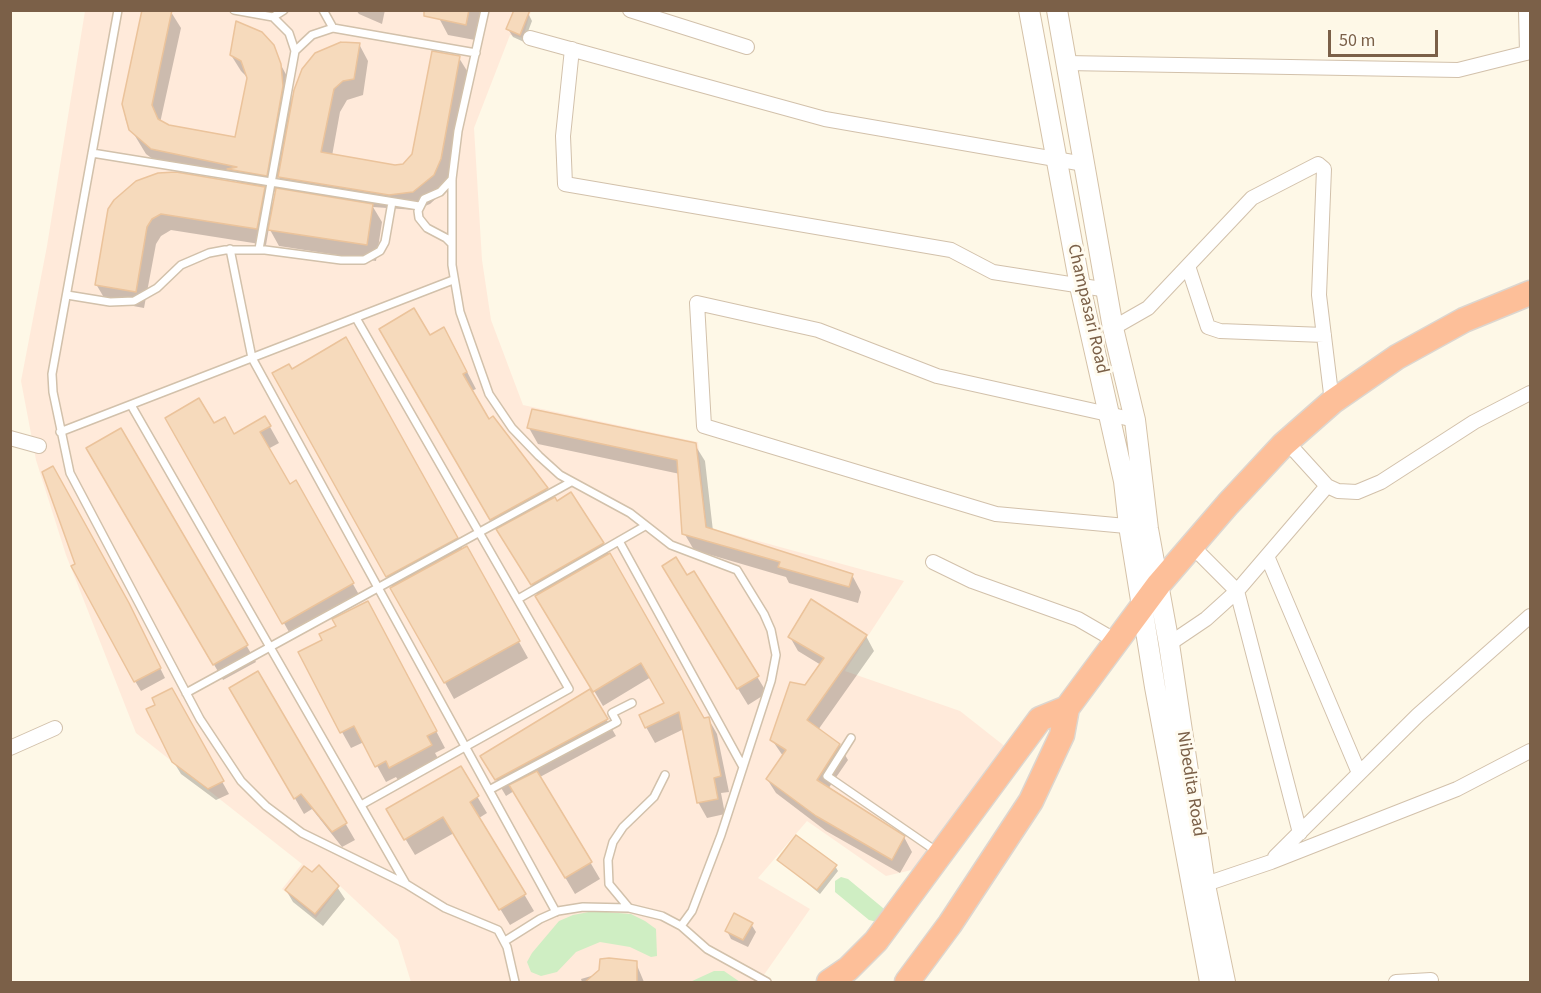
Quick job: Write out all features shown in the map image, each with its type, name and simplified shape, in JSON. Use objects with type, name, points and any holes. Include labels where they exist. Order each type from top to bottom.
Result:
[{"type":"highway","points":[[907,982],[950,924],[1031,801],[1062,735],[1067,708],[1159,584],[1228,504],[1287,442],[1332,402],[1397,357],[1464,320],[1530,294]]},
{"type":"highway","points":[[829,982],[848,969],[876,941],[1040,718],[1067,708]]},
{"type":"main road","name":"Champasari Road","points":[[1029,10],[1080,286],[1111,415],[1124,481],[1142,607]]},
{"type":"main road","name":"Champasari Road","points":[[1057,10],[1113,328],[1135,420],[1148,529],[1159,584]]},
{"type":"main road","name":"Nibedita Road","points":[[1159,584],[1169,644],[1210,982]]},
{"type":"main road","name":"Nibedita Road","points":[[1142,607],[1198,886],[1225,982]]},
{"type":"street","points":[[630,10],[747,47]]},
{"type":"street","points":[[1066,63],[1458,70],[1529,52],[1526,10]]},
{"type":"street","points":[[530,38],[825,119],[1084,164]]},
{"type":"street","points":[[572,49],[563,136],[565,184],[951,250],[993,272],[1108,290]]},
{"type":"street","points":[[1113,328],[1145,310],[1252,198],[1318,164],[1324,169],[1319,286],[1332,402]]},
{"type":"street","points":[[1188,266],[1208,327],[1220,331],[1324,335]]},
{"type":"street","points":[[1135,420],[937,376],[818,330],[697,303],[704,426],[996,514],[1148,529]]},
{"type":"street","points":[[1287,442],[1327,486],[1347,492],[1367,489],[1474,422],[1530,393]]},
{"type":"street","points":[[10,438],[39,446]]},
{"type":"street","points":[[1169,644],[1206,619],[1237,591],[1327,486]]},
{"type":"street","points":[[1193,547],[1237,591],[1300,833]]},
{"type":"street","points":[[1267,556],[1359,773]]},
{"type":"street","points":[[933,562],[972,581],[1078,619],[1116,641]]},
{"type":"street","points":[[1271,862],[1418,715],[1530,616]]},
{"type":"street","points":[[10,748],[55,728]]},
{"type":"street","points":[[1198,886],[1271,862],[1457,789],[1530,751]]},
{"type":"street","points":[[1396,982],[1431,980]]},
{"type":"lane","points":[[118,10],[52,383],[70,473],[186,693],[216,746],[241,781],[266,806],[302,833],[406,884],[445,908],[490,925],[505,941],[515,982]]},
{"type":"lane","points":[[234,10],[273,17],[289,33],[295,51],[260,249]]},
{"type":"lane","points":[[273,17],[284,10]]},
{"type":"lane","points":[[323,10],[333,28]]},
{"type":"lane","points":[[485,10],[458,131],[452,178],[451,243],[453,280],[460,312],[489,394],[512,428],[539,456],[571,482],[630,513],[670,545],[737,570],[771,630],[776,664],[743,767],[692,911],[681,926]]},
{"type":"lane","points":[[295,51],[312,35],[333,28],[476,53]]},
{"type":"lane","points":[[92,153],[419,206]]},
{"type":"lane","points":[[451,243],[421,222],[419,206],[424,199],[440,192],[452,178]]},
{"type":"lane","points":[[67,295],[110,302],[134,301],[157,288],[181,265],[208,253],[230,249],[260,249],[341,261],[372,257],[380,251],[385,242],[392,202]]},
{"type":"lane","points":[[230,249],[252,358],[556,912]]},
{"type":"lane","points":[[60,432],[453,280]]},
{"type":"lane","points":[[356,318],[569,689],[361,805]]},
{"type":"lane","points":[[132,405],[406,884]]},
{"type":"lane","points":[[186,693],[571,482]]},
{"type":"lane","points":[[518,599],[645,526]]},
{"type":"lane","points":[[619,541],[743,767]]},
{"type":"lane","points":[[489,790],[617,722],[612,713],[632,703]]},
{"type":"lane","points":[[851,738],[827,776],[940,855]]},
{"type":"lane","points":[[629,908],[609,884],[608,860],[613,842],[623,827],[654,797],[665,776]]},
{"type":"lane","points":[[505,941],[540,919],[556,912],[583,907],[629,908],[662,916],[681,926],[707,949],[767,982]]},
{"type":"shaded area","points":[[85,11],[531,11],[523,38],[510,35],[474,128],[482,260],[491,320],[523,405],[698,442],[707,527],[904,581],[845,671],[960,711],[1007,748],[916,869],[886,876],[807,821],[758,878],[810,909],[759,982],[411,982],[398,940],[340,886],[316,918],[282,889],[302,864],[136,733],[66,555],[36,460],[21,381],[47,246]]},
{"type":"green space","points":[[841,877],[848,879],[883,908],[885,911],[877,922],[869,920],[835,892],[835,881]]},
{"type":"green space","points":[[594,911],[631,914],[645,921],[656,929],[657,956],[651,957],[630,947],[600,942],[576,952],[557,972],[541,976],[531,972],[527,962],[559,921],[573,915]]},
{"type":"green space","points":[[714,971],[724,971],[740,982],[690,982]]},
{"type":"building","points":[[142,10],[172,10],[152,105],[158,119],[169,125],[235,137],[247,78],[241,61],[230,55],[236,21],[262,32],[274,45],[281,64],[283,86],[267,176],[227,169],[237,167],[151,149],[129,130],[122,104]]},
{"type":"building","points":[[424,10],[469,10],[466,25],[424,16]]},
{"type":"building","points":[[514,10],[530,10],[520,35],[506,29]]},
{"type":"building","points":[[341,42],[360,43],[354,79],[343,81],[334,89],[321,152],[395,165],[403,164],[412,154],[432,51],[460,56],[441,159],[434,175],[413,192],[389,195],[278,177],[294,90],[302,69],[315,53]]},
{"type":"building","points":[[176,172],[265,187],[257,229],[161,214],[152,219],[147,227],[136,292],[95,285],[108,209],[114,200],[136,181],[158,173]]},
{"type":"building","points":[[276,188],[373,204],[367,245],[268,230]]},
{"type":"building","points":[[414,308],[430,335],[444,327],[467,372],[463,374],[489,419],[493,416],[548,488],[490,520],[379,329]]},
{"type":"building","points":[[346,337],[458,538],[386,577],[272,373],[289,364],[292,369]]},
{"type":"building","points":[[199,398],[214,423],[225,417],[234,434],[265,416],[271,426],[260,432],[290,484],[296,480],[354,583],[282,624],[165,418]]},
{"type":"building","points":[[532,409],[696,443],[706,527],[853,574],[849,587],[778,567],[780,562],[682,534],[677,460],[527,428]]},
{"type":"building","points":[[121,428],[248,645],[213,665],[86,448]]},
{"type":"building","points":[[53,466],[129,603],[161,668],[134,682],[71,566],[75,564],[42,472]]},
{"type":"building","points":[[571,492],[604,543],[531,585],[496,529],[555,497],[557,501]]},
{"type":"building","points":[[467,546],[520,641],[444,683],[390,588]]},
{"type":"building","points":[[610,553],[704,718],[709,717],[721,776],[714,778],[718,799],[697,803],[679,712],[645,728],[639,715],[664,703],[641,663],[593,692],[535,596]]},
{"type":"building","points":[[676,557],[687,575],[694,571],[759,676],[737,689],[662,566]]},
{"type":"building","points":[[811,599],[867,635],[807,720],[840,744],[817,780],[905,836],[892,860],[816,816],[766,779],[786,750],[770,740],[790,682],[805,685],[824,658],[788,637]]},
{"type":"building","points":[[368,601],[437,731],[427,736],[432,745],[389,768],[386,761],[375,767],[354,726],[340,733],[298,652],[322,640],[319,634],[336,626],[332,619]]},
{"type":"building","points":[[258,671],[347,823],[332,832],[301,794],[294,799],[229,688]]},
{"type":"building","points":[[172,688],[224,781],[208,789],[172,762],[146,709],[155,705],[152,698]]},
{"type":"building","points":[[590,689],[608,719],[495,780],[480,756]]},
{"type":"building","points":[[461,766],[479,796],[470,802],[526,894],[499,910],[443,817],[404,840],[386,809]]},
{"type":"building","points":[[537,771],[592,862],[565,878],[509,785]]},
{"type":"building","points":[[796,835],[837,865],[817,890],[777,860]]},
{"type":"building","points":[[319,865],[339,886],[315,914],[285,890],[304,866],[312,872]]},
{"type":"building","points":[[734,913],[753,923],[743,940],[725,931]]},
{"type":"building","points":[[600,959],[637,961],[637,982],[585,982],[599,970]]}]
